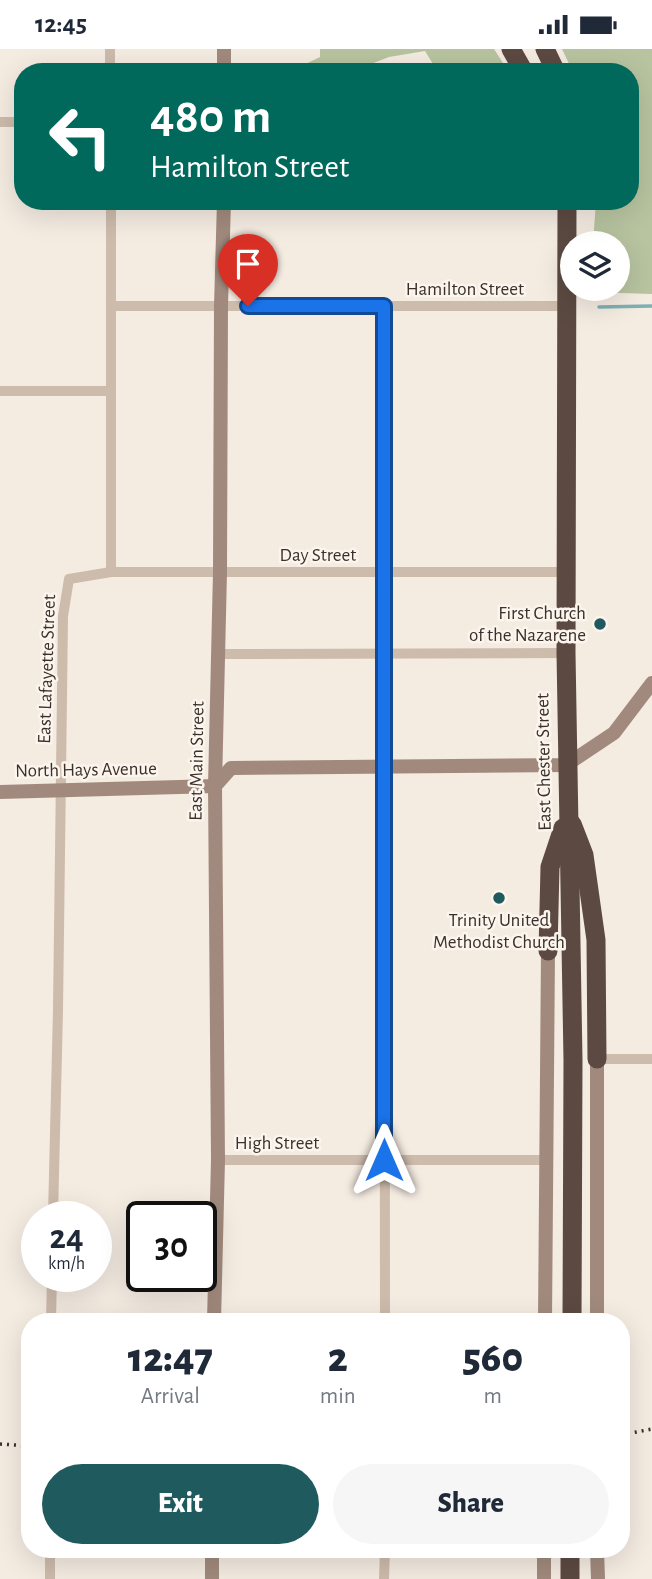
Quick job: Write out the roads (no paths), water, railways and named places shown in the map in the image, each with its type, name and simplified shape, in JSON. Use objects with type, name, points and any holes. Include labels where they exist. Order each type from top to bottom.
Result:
[{"type":"highway","name":"East Chester Street","points":[[567,210],[566,765],[572,1038],[572,1313]]},
{"type":"highway","points":[[548,951],[550,867],[568,814]]},
{"type":"highway","points":[[568,814],[584,855],[596,940],[597,1059]]},
{"type":"highway","points":[[570,1558],[570,1579]]},
{"type":"street","points":[[111,210],[111,572]]},
{"type":"street","name":"East Main Street","points":[[214,1313],[218,1160],[215,786],[225,210]]},
{"type":"street","name":"Hamilton Street","points":[[111,306],[568,306]]},
{"type":"street","points":[[384,306],[385,1313]]},
{"type":"street","points":[[0,391],[111,391]]},
{"type":"street","name":"Day Street","points":[[111,572],[567,572]]},
{"type":"street","name":"East Lafayette Street","points":[[53,1201],[62,616],[69,579],[111,572]]},
{"type":"street","points":[[218,654],[566,653]]},
{"type":"street","points":[[215,786],[231,768],[566,765],[614,733],[652,683]]},
{"type":"street","name":"North Hays Avenue","points":[[0,792],[215,786]]},
{"type":"street","points":[[545,1313],[548,951]]},
{"type":"street","points":[[597,1313],[597,1059],[652,1059]]},
{"type":"street","name":"High Street","points":[[218,1160],[545,1160]]},
{"type":"street","points":[[51,1313],[52,1292]]},
{"type":"street","points":[[50,1558],[50,1579]]},
{"type":"street","points":[[212,1558],[212,1579]]},
{"type":"street","points":[[384,1579],[385,1558]]},
{"type":"street","points":[[544,1558],[544,1579]]},
{"type":"street","points":[[597,1558],[598,1579]]},
{"type":"waterway","points":[[599,307],[652,306]]},
{"type":"railway","points":[[630,1433],[652,1429]]},
{"type":"railway","points":[[0,1444],[21,1445]]},
{"type":"place","name":"First Church of the Nazarene","points":[[600,624]]},
{"type":"place","name":"Trinity United Methodist Church","points":[[499,898]]}]
